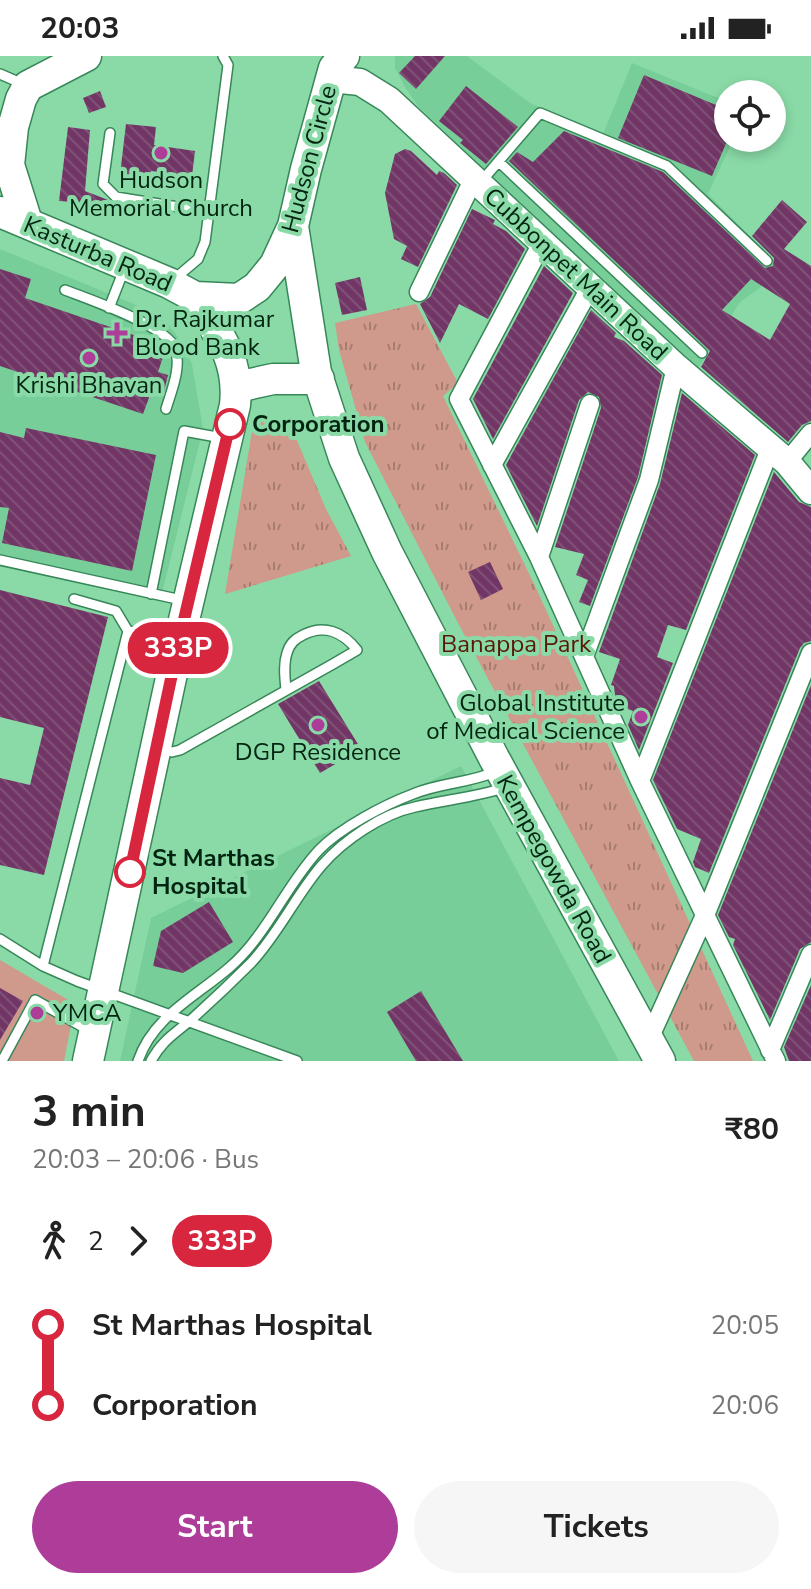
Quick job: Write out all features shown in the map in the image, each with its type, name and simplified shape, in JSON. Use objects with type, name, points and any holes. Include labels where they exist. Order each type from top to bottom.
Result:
[{"type":"main road","points":[[14,217],[9,165],[14,88],[86,56]]},
{"type":"main road","name":"Hudson Circle","points":[[182,290],[239,299],[247,296],[275,265],[293,226],[333,65]]},
{"type":"main road","name":"Kasturba Road","points":[[14,217],[182,290]]},
{"type":"main road","name":"Kempegowda Road","points":[[293,226],[319,379],[344,458],[387,552],[505,778],[654,1051]]},
{"type":"main road","points":[[91,1047],[237,387],[229,351],[182,290]]},
{"type":"main road","points":[[237,387],[273,379],[319,379]]},
{"type":"street","name":"Cubbonpet Main Road","points":[[333,65],[389,100],[676,367],[778,456],[811,491]]},
{"type":"street","points":[[419,292],[477,181]]},
{"type":"street","points":[[542,243],[459,399],[539,557],[640,781],[773,1056]]},
{"type":"street","points":[[492,465],[590,288]]},
{"type":"street","points":[[585,654],[649,480],[676,367]]},
{"type":"street","points":[[539,557],[590,404]]},
{"type":"street","points":[[640,781],[778,456],[811,433]]},
{"type":"street","points":[[654,1051],[811,653]]},
{"type":"street","points":[[773,1056],[811,954]]},
{"type":"lane","points":[[182,290],[205,242],[228,65],[223,56]]},
{"type":"lane","points":[[0,74],[14,88]]},
{"type":"lane","points":[[477,181],[499,162],[540,113],[667,166],[767,261]]},
{"type":"lane","points":[[110,133],[103,184],[116,197],[209,212]]},
{"type":"lane","points":[[499,162],[702,353]]},
{"type":"lane","points":[[109,308],[126,264]]},
{"type":"lane","points":[[65,290],[165,335],[175,347],[177,367],[166,409]]},
{"type":"lane","points":[[151,594],[184,431],[227,438]]},
{"type":"lane","points":[[0,560],[189,601]]},
{"type":"lane","points":[[43,966],[128,631],[116,611],[74,599]]},
{"type":"lane","points":[[156,747],[172,752],[180,750],[357,650],[349,639],[333,631],[316,629],[293,641],[287,652],[284,670],[286,690]]},
{"type":"lane","points":[[128,631],[179,641]]},
{"type":"lane","points":[[151,1061],[158,1046],[251,963],[323,864],[364,825],[413,793],[478,779],[505,778]]},
{"type":"lane","points":[[138,1061],[149,1037],[169,1015],[231,966],[332,838],[414,807],[474,797],[505,778]]},
{"type":"lane","points":[[0,939],[43,966],[297,1061]]},
{"type":"lane","points":[[2,1061],[35,1000],[91,1047]]},
{"type":"shaded area","points":[[395,56],[467,56],[530,103],[603,134],[632,63],[714,96],[714,152],[728,152],[708,194],[780,266],[761,287],[740,302],[696,372],[419,107],[395,68]]},
{"type":"shaded area","points":[[0,249],[134,304],[168,323],[192,364],[203,429],[160,601],[0,566]]},
{"type":"shaded area","name":"St Marthas Hospital","points":[[461,766],[619,1061],[120,1061],[151,918]]},
{"type":"green space","name":"Banappa Park","points":[[416,304],[458,383],[443,396],[535,586],[753,1061],[694,1061],[459,625],[365,442],[339,350],[335,323]]},
{"type":"green space","points":[[287,417],[326,509],[351,556],[225,594],[254,419]]},
{"type":"green space","name":"YMCA","points":[[0,960],[75,1004],[64,1061],[0,1061]]},
{"type":"building","points":[[415,56],[445,56],[416,89],[399,73]]},
{"type":"building","points":[[644,75],[714,104],[714,152],[722,152],[712,176],[618,138]]},
{"type":"building","points":[[466,86],[518,127],[486,164],[439,121]]},
{"type":"building","points":[[100,91],[106,107],[89,113],[83,98]]},
{"type":"building","points":[[126,124],[156,127],[154,145],[195,151],[192,176],[151,171],[149,186],[119,183]]},
{"type":"building","points":[[68,127],[90,130],[85,191],[121,205],[117,218],[86,208],[87,203],[59,201]]},
{"type":"building","points":[[564,131],[663,172],[765,268],[773,266],[774,258],[752,236],[782,200],[807,222],[784,249],[811,266],[811,421],[802,425],[788,442],[701,367],[710,351],[509,161],[517,152],[533,162]],"holes":[[[751,279],[790,304],[770,340],[722,310]]]},
{"type":"building","points":[[405,149],[437,175],[439,171],[444,173],[457,185],[418,267],[401,259],[407,246],[394,239],[385,193],[395,154]]},
{"type":"building","points":[[472,209],[495,220],[493,224],[506,231],[525,249],[488,319],[459,304],[440,343],[420,304],[430,297]]},
{"type":"building","points":[[544,266],[573,293],[493,439],[473,399]]},
{"type":"building","name":"Krishi Bhavan","points":[[0,269],[31,279],[25,298],[163,345],[166,348],[158,372],[168,375],[164,391],[153,387],[143,414],[0,366]]},
{"type":"building","points":[[360,277],[367,310],[342,315],[335,283]]},
{"type":"building","points":[[591,310],[616,333],[614,337],[624,341],[662,375],[638,477],[590,606],[579,602],[588,580],[576,575],[584,554],[555,547],[601,408],[599,397],[588,392],[579,400],[537,526],[506,465]]},
{"type":"building","points":[[682,393],[755,455],[686,630],[668,625],[657,657],[673,663],[639,750],[628,725],[633,711],[622,707],[624,699],[615,696],[614,686],[611,685],[620,659],[599,652],[660,484]]},
{"type":"building","points":[[26,428],[156,455],[132,571],[2,543],[9,508],[0,507],[0,432],[24,438]]},
{"type":"building","points":[[774,472],[799,502],[811,507],[811,641],[800,648],[709,873],[695,867],[693,862],[701,839],[677,829],[653,780]]},
{"type":"building","points":[[490,562],[503,589],[481,600],[468,572]]},
{"type":"building","points":[[0,590],[108,617],[44,875],[0,865],[0,778],[30,785],[44,728],[0,717]]},
{"type":"building","name":"DGP Residence","points":[[319,681],[361,749],[320,773],[278,704]]},
{"type":"building","points":[[811,685],[811,942],[800,949],[770,1020],[733,945],[735,939],[729,937],[718,915]]},
{"type":"building","points":[[209,902],[233,942],[183,973],[153,966],[161,931]]},
{"type":"building","points":[[811,985],[811,1061],[789,1061],[784,1047]]},
{"type":"building","points":[[0,988],[23,1001],[0,1040]]},
{"type":"building","points":[[421,991],[463,1061],[416,1061],[387,1012]]},
{"type":"bus line","name":"333P","points":[[130,872],[179,641],[230,424]]},
{"type":"place","name":"Hudson Memorial Church","points":[[161,153]]},
{"type":"place","name":"Dr. Rajkumar Blood Bank","points":[[117,333]]},
{"type":"place","name":"Krishi Bhavan","points":[[89,358]]},
{"type":"place","name":"Corporation","points":[[230,424]]},
{"type":"place","name":"Global Institute of Medical Science","points":[[641,717]]},
{"type":"place","name":"DGP Residence","points":[[318,725]]},
{"type":"place","name":"St Marthas Hospital","points":[[130,872]]},
{"type":"place","name":"YMCA","points":[[37,1013]]}]
